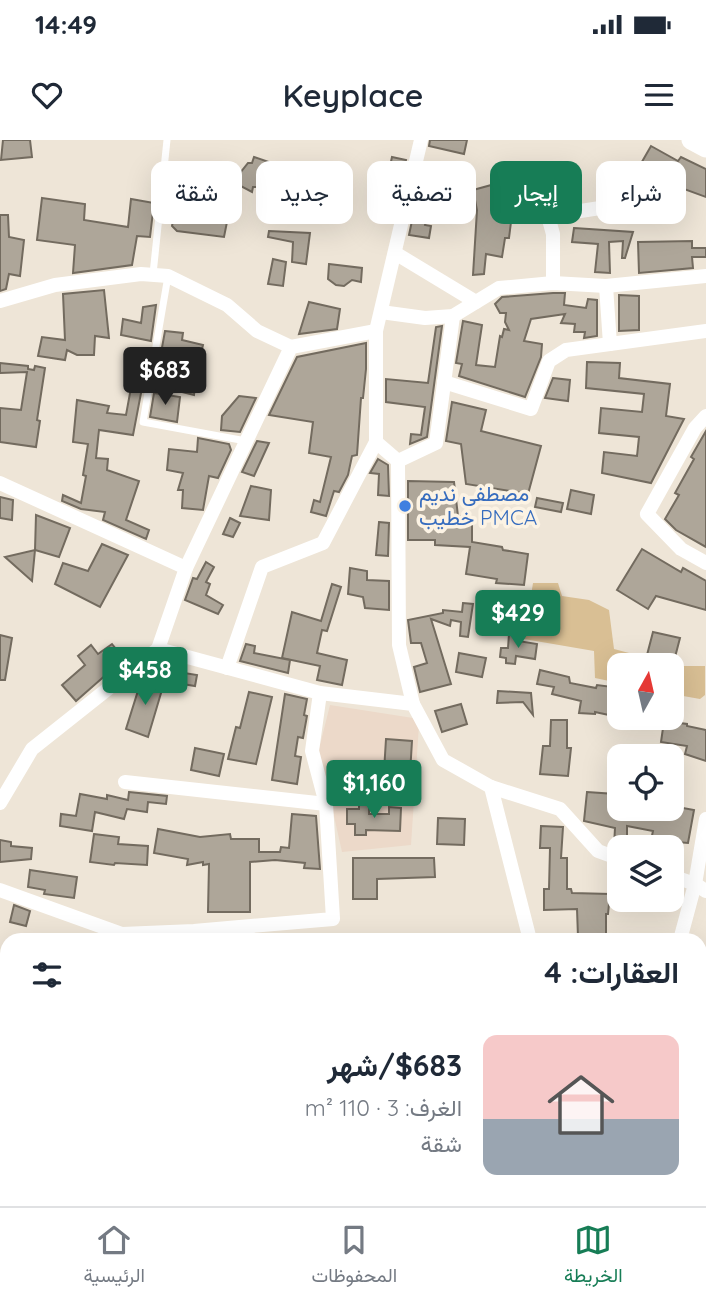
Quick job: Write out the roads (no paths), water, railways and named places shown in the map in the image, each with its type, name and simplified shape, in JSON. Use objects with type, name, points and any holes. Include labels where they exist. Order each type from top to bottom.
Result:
[{"type":"street","points":[[227,668],[262,567],[323,543],[376,442],[376,331],[421,140]]},
{"type":"street","points":[[691,140],[706,148]]},
{"type":"street","points":[[550,224],[553,234],[553,284]]},
{"type":"street","points":[[395,253],[476,302]]},
{"type":"street","points":[[0,301],[55,285],[141,274],[161,276],[227,305],[257,331],[291,347],[376,331]]},
{"type":"street","points":[[381,312],[425,318],[453,316],[499,288],[553,284],[606,286],[706,276]]},
{"type":"street","points":[[606,286],[610,344]]},
{"type":"street","points":[[398,461],[436,443],[453,316]]},
{"type":"street","points":[[444,382],[531,410],[549,361],[566,350],[706,331]]},
{"type":"street","points":[[0,803],[32,750],[158,649],[186,568],[291,347]]},
{"type":"street","points":[[706,416],[695,428],[647,514],[681,549],[706,563]]},
{"type":"street","points":[[376,442],[398,461],[399,645],[413,704],[443,760],[491,787],[560,809],[598,851],[607,854]]},
{"type":"street","points":[[0,483],[186,568]]},
{"type":"street","points":[[158,649],[320,694],[413,704]]},
{"type":"street","points":[[212,933],[333,919],[326,804],[312,751],[320,694]]},
{"type":"street","points":[[125,782],[326,804]]},
{"type":"street","points":[[491,787],[528,933]]},
{"type":"street","points":[[683,933],[701,887],[706,819]]},
{"type":"street","points":[[684,881],[701,887]]},
{"type":"street","points":[[0,890],[119,933]]},
{"type":"lane","points":[[167,140],[161,276],[143,422],[247,441]]},
{"type":"place","name":"مصطفى نديم خطيب PMCA","points":[[405,506]]}]
